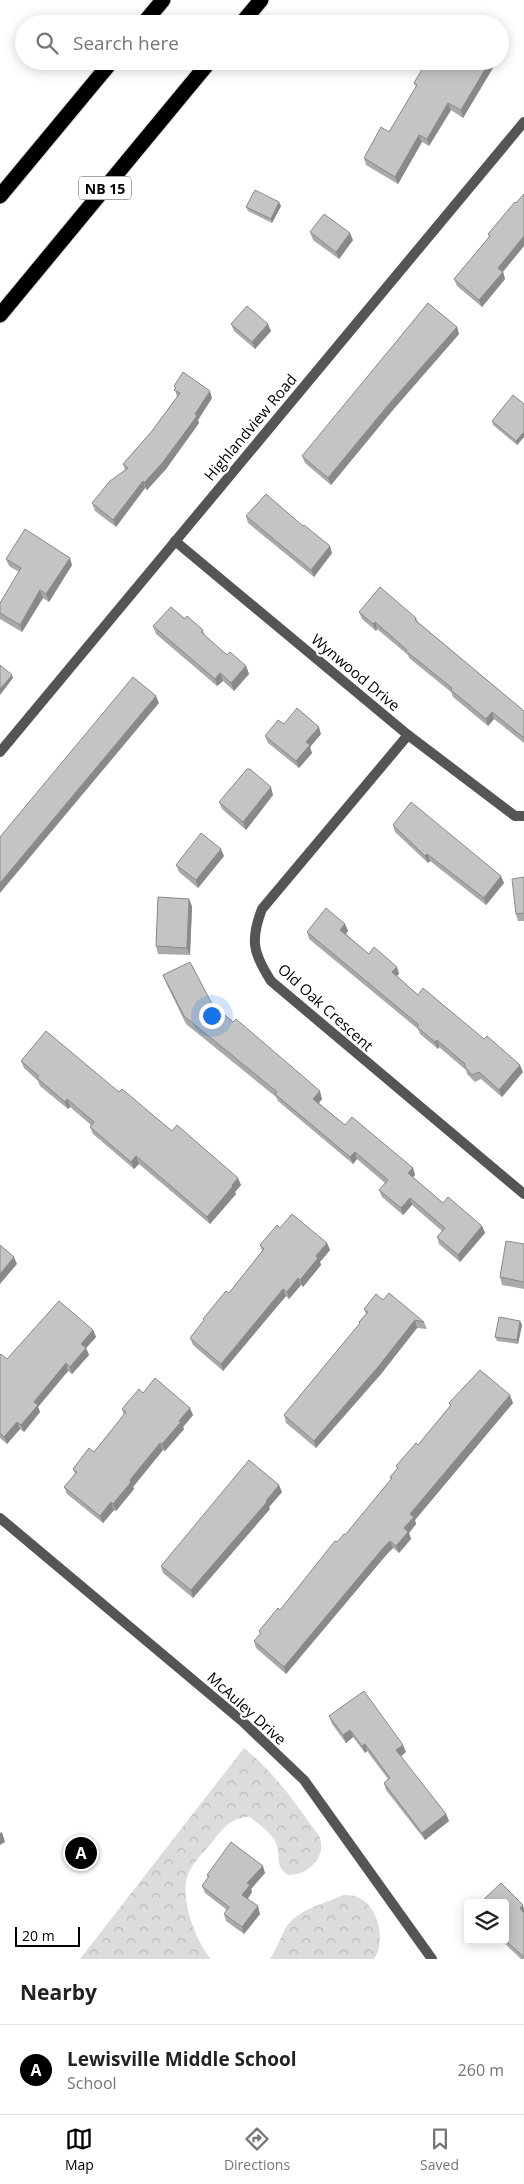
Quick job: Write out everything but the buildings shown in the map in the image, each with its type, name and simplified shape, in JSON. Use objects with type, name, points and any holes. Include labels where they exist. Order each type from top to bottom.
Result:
[{"type":"highway","points":[[150,15],[163,0]]},
{"type":"highway","points":[[248,15],[260,0]]},
{"type":"highway","points":[[0,196],[105,70]]},
{"type":"highway","name":"NB 15","points":[[0,314],[203,70]]},
{"type":"street","name":"Highlandview Road","points":[[0,752],[524,122]]},
{"type":"street","name":"Wynwood Drive","points":[[175,541],[408,735],[515,816],[524,816]]},
{"type":"street","name":"Old Oak Crescent","points":[[408,735],[262,909],[255,929],[259,963],[271,981],[524,1194]]},
{"type":"street","name":"McAuley Drive","points":[[0,1518],[242,1721],[304,1780],[432,1959]]},
{"type":"green space","points":[[244,1748],[275,1778],[319,1836],[321,1851],[314,1863],[303,1872],[288,1875],[279,1864],[276,1843],[264,1829],[250,1817],[233,1821],[225,1827],[200,1856],[189,1872],[186,1882],[187,1905],[190,1917],[199,1941],[211,1959],[80,1959]]},
{"type":"green space","points":[[343,1895],[355,1896],[363,1900],[375,1914],[380,1933],[380,1943],[374,1959],[270,1959],[284,1931],[295,1918],[310,1909]]},
{"type":"place","name":"Lewisville Middle School","points":[[81,1853]]}]
